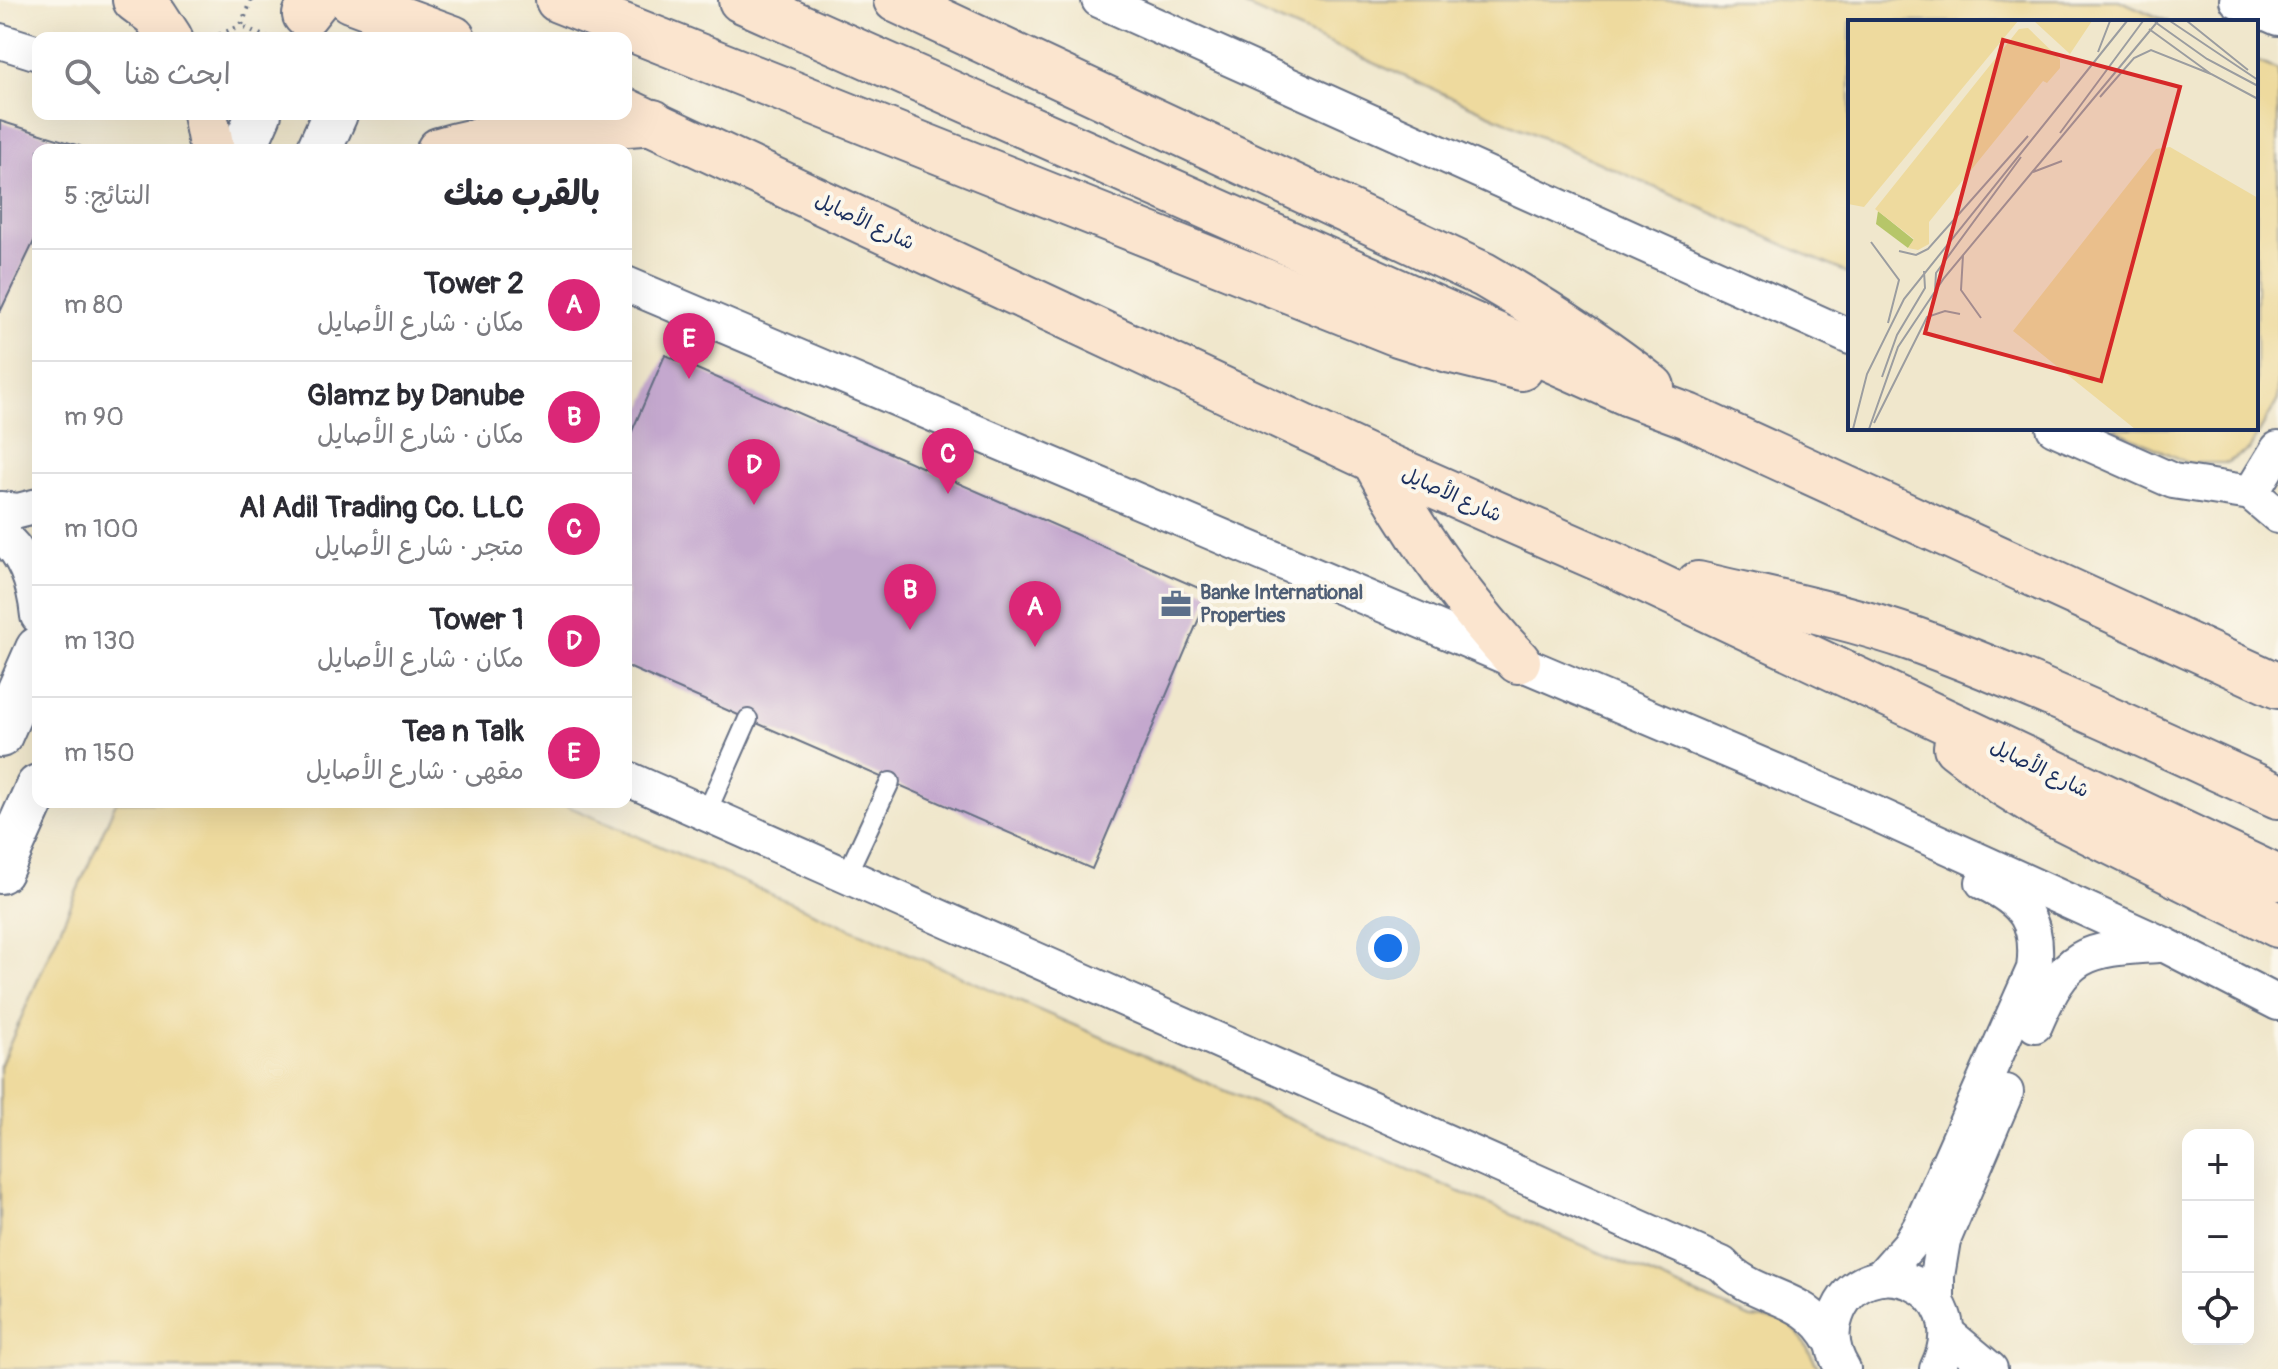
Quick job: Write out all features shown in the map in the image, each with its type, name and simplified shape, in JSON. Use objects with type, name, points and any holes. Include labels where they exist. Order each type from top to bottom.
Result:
[{"type":"main road","points":[[135,0],[155,15],[166,32]]},
{"type":"main road","points":[[558,0],[1398,334],[1452,351],[1629,394]]},
{"type":"main road","points":[[741,0],[1629,394],[1688,416],[2278,686]]},
{"type":"main road","points":[[896,0],[1484,275],[1549,312],[1604,349],[1688,416]]},
{"type":"main road","points":[[377,10],[440,32]]},
{"type":"main road","name":"شارع الأصايل","points":[[640,117],[1374,460],[1614,565],[2278,878]]},
{"type":"main road","points":[[206,120],[211,144]]},
{"type":"main road","points":[[459,144],[476,139],[618,120]]},
{"type":"main road","points":[[1374,460],[1424,546],[1476,615],[1518,661]]},
{"type":"main road","points":[[1614,565],[1834,615],[1915,640],[2079,707],[2278,796]]},
{"type":"main road","points":[[1895,698],[2004,784],[2092,833],[2278,925]]},
{"type":"street","points":[[1099,0],[1848,336]]},
{"type":"street","points":[[2237,0],[2278,18]]},
{"type":"street","points":[[0,41],[32,51]]},
{"type":"street","points":[[246,144],[256,120]]},
{"type":"street","points":[[322,144],[332,120]]},
{"type":"street","points":[[632,287],[1863,808],[2165,945],[2278,1003]]},
{"type":"street","points":[[2058,430],[2173,481],[2251,493],[2278,516]]},
{"type":"street","points":[[2251,493],[2278,449]]},
{"type":"street","points":[[0,509],[18,511],[32,508]]},
{"type":"street","points":[[0,534],[23,561],[32,584]]},
{"type":"street","points":[[0,735],[32,652]]},
{"type":"street","points":[[632,781],[1722,1264],[1750,1286],[1803,1308],[1825,1329],[1838,1356]]},
{"type":"street","points":[[0,871],[32,800]]},
{"type":"street","points":[[1838,1356],[1833,1324],[1839,1308],[1849,1294],[1872,1281],[1909,1245],[1920,1227],[2034,969],[2037,944],[2031,922],[2018,903],[1999,890],[1889,839],[1863,808]]},
{"type":"street","points":[[1937,1369],[1945,1352],[1939,1258],[1949,1222],[2051,988],[2065,970],[2084,957],[2105,949],[2165,945]]},
{"type":"street","points":[[1722,1264],[1747,1263],[1812,1287],[1828,1289],[1896,1278],[1912,1282],[1926,1290],[1942,1318],[1990,1369]]},
{"type":"lane","points":[[706,814],[748,719]]},
{"type":"lane","points":[[846,876],[890,782]]},
{"type":"path","points":[[241,26],[251,0]]},
{"type":"path","points":[[226,32],[241,26],[254,32]]},
{"type":"sand","points":[[1232,0],[2119,0],[2164,20],[1848,20],[1848,273]]},
{"type":"sand","points":[[2258,62],[2278,70],[2278,400],[2249,450],[2226,463],[2188,463],[2115,430],[2258,430]]},
{"type":"sand","points":[[113,808],[572,808],[1751,1318],[1784,1320],[1800,1335],[1819,1369],[0,1369],[0,1066]]},
{"type":"building","points":[[0,121],[74,144],[32,144],[32,245],[0,312]]},
{"type":"building","points":[[665,355],[1210,593],[1092,869],[632,669],[632,431]]},
{"type":"place","name":"Tea n Talk","points":[[689,379]]},
{"type":"place","name":"Al Adil Trading Co. LLC","points":[[948,494]]},
{"type":"place","name":"Tower 1","points":[[754,505]]},
{"type":"place","name":"Banke International Properties","points":[[1176,604]]},
{"type":"place","name":"Glamz by Danube","points":[[910,630]]},
{"type":"place","name":"Tower 2","points":[[1035,647]]}]
